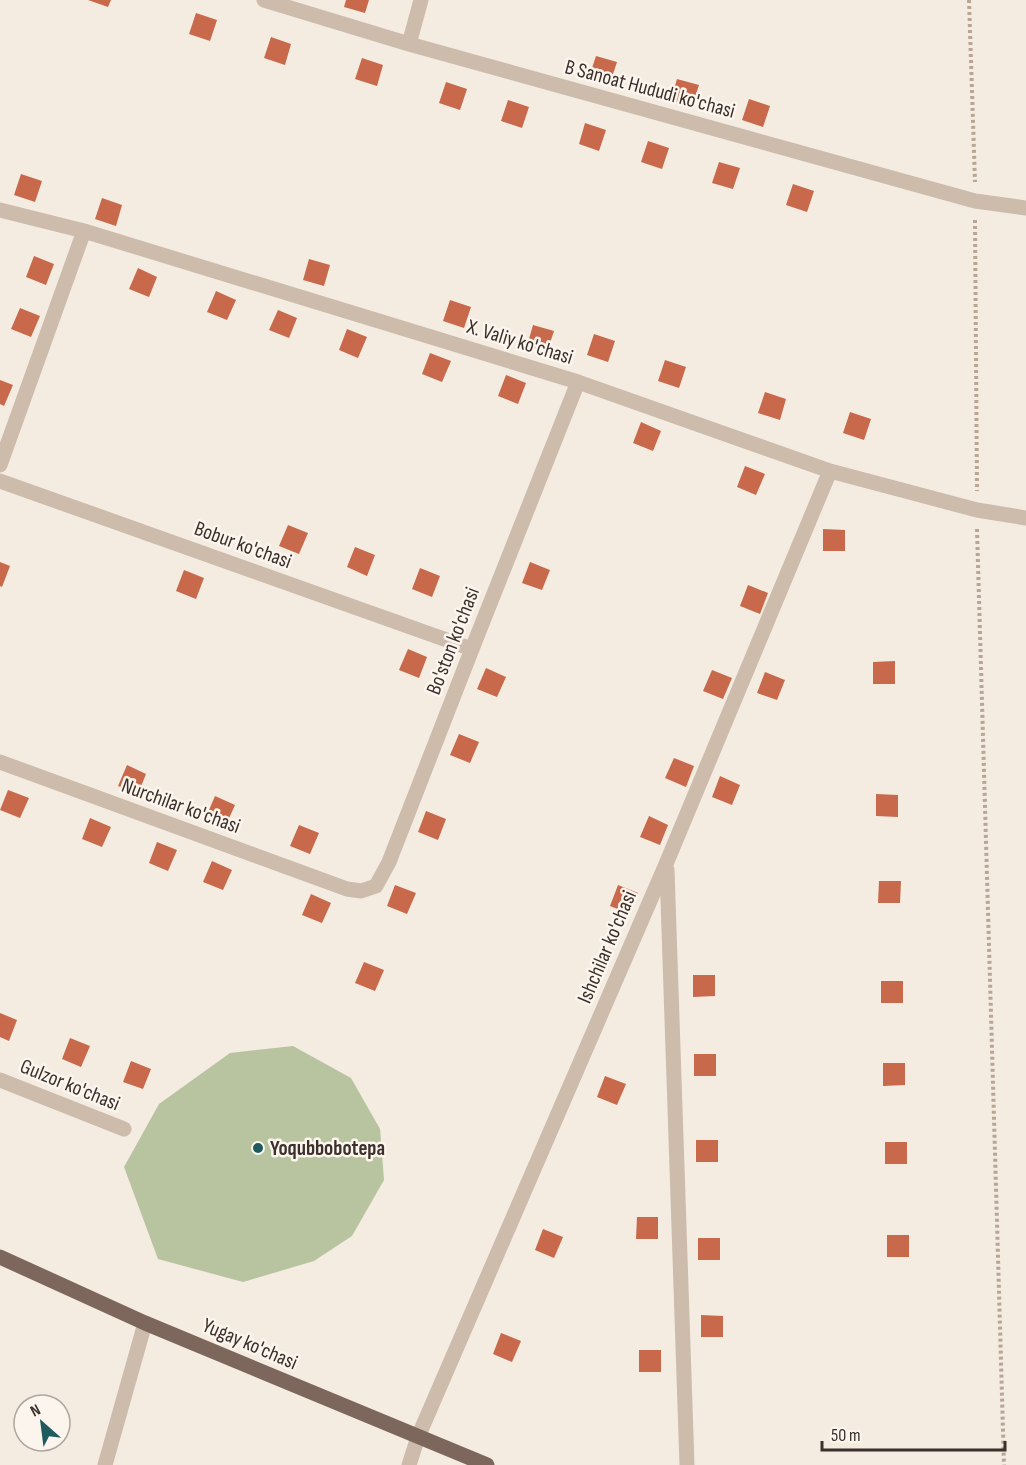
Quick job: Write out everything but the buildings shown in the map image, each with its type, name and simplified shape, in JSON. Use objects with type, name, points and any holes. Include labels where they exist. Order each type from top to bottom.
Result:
[{"type":"main road","name":"Yugay ko'chasi","points":[[0,1257],[146,1323],[487,1465]]},
{"type":"street","name":"B Sanoat Hududi ko'chasi","points":[[264,0],[409,44],[975,201],[1026,208]]},
{"type":"street","points":[[409,44],[422,0]]},
{"type":"street","name":"X. Valiy ko'chasi","points":[[0,210],[84,231],[578,382],[830,471],[977,510],[1026,518]]},
{"type":"street","points":[[0,465],[84,231]]},
{"type":"street","name":"Bo'ston ko'chasi","points":[[347,889],[361,891],[376,886],[389,862],[578,382]]},
{"type":"street","name":"Ishchilar ko'chasi","points":[[409,1465],[418,1437],[666,864],[830,471]]},
{"type":"street","name":"Bobur ko'chasi","points":[[0,481],[472,649]]},
{"type":"street","name":"Nurchilar ko'chasi","points":[[0,762],[347,889]]},
{"type":"street","points":[[666,864],[687,1465]]},
{"type":"street","name":"Gulzor ko'chasi","points":[[0,1080],[124,1129]]},
{"type":"street","points":[[105,1465],[146,1323]]},
{"type":"path","points":[[969,0],[975,201],[977,510],[1004,1465]]},
{"type":"green space","name":"Yoqubbobotepa","points":[[293,1046],[351,1078],[380,1129],[384,1180],[352,1236],[314,1261],[243,1282],[158,1259],[124,1167],[159,1104],[230,1053]]},
{"type":"place","name":"Yoqubbobotepa","points":[[258,1148]]}]
